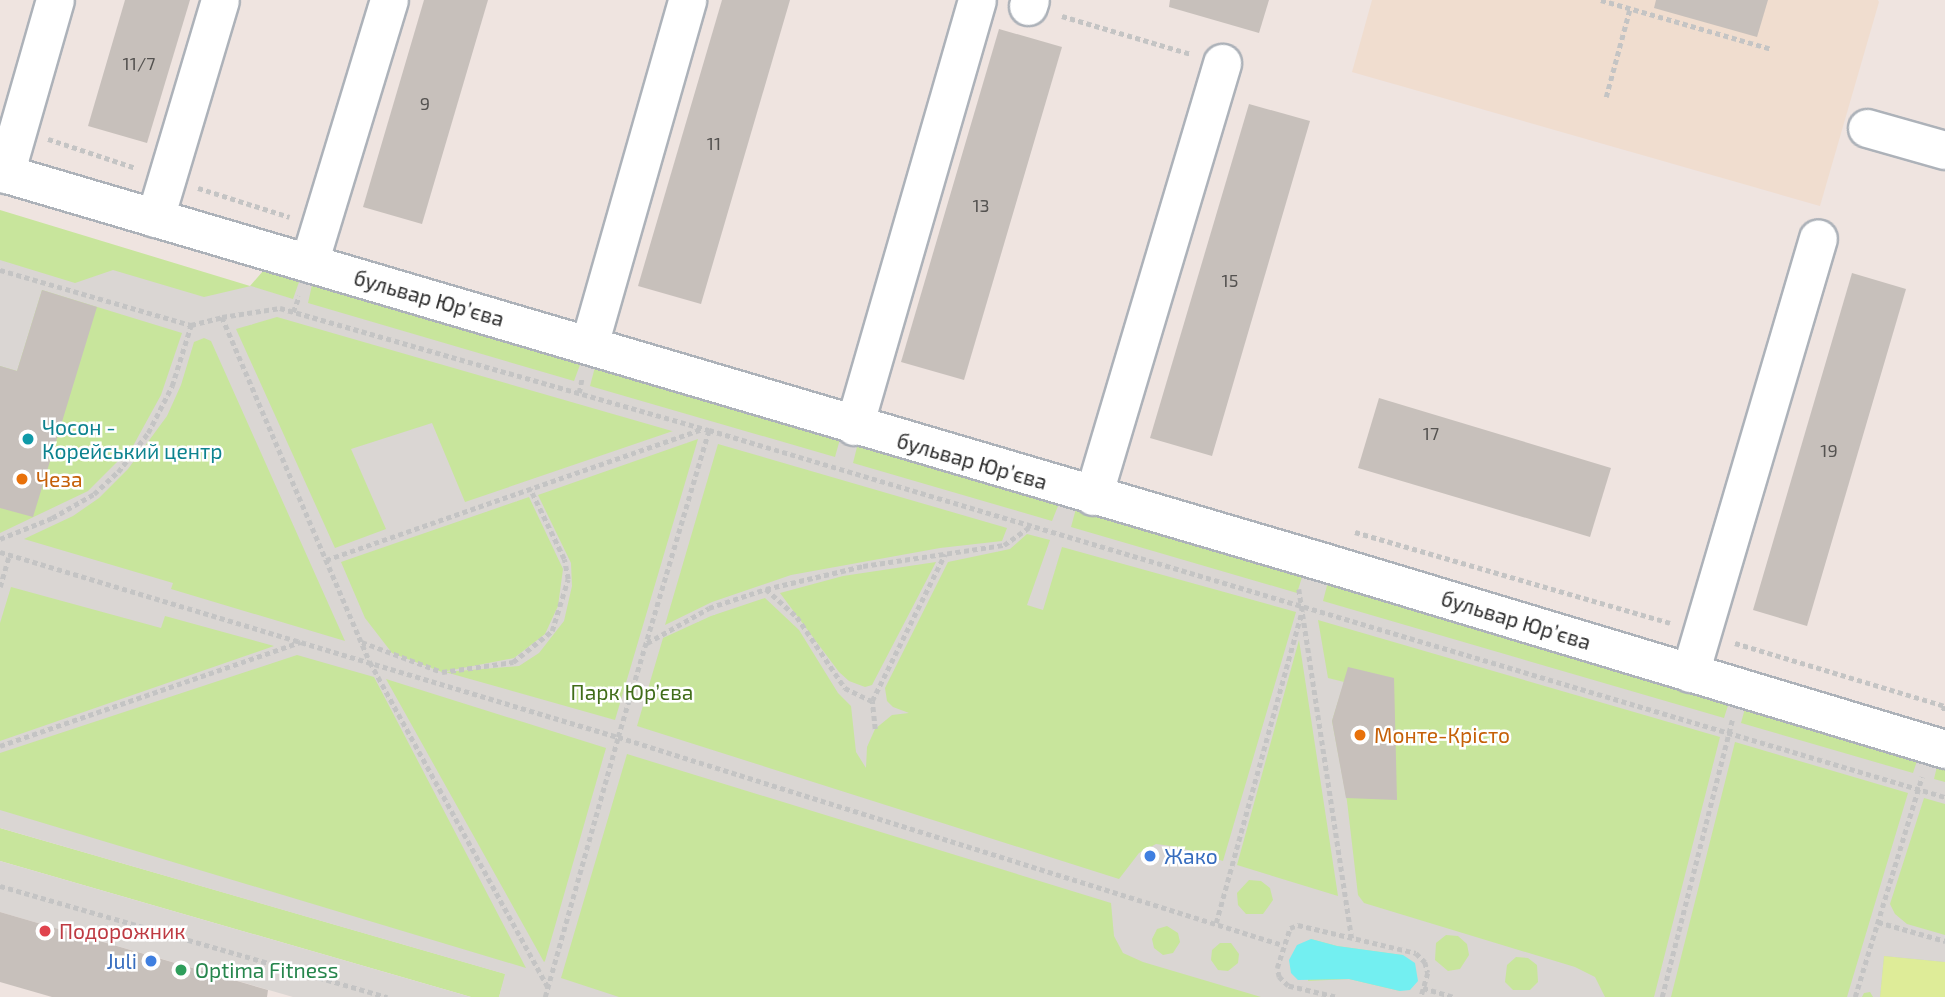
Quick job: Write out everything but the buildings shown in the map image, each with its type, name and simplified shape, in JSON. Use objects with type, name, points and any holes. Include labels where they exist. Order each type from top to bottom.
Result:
[{"type":"street","points":[[2,173],[55,0]]},
{"type":"street","points":[[155,218],[220,0]]},
{"type":"street","points":[[309,263],[389,0]]},
{"type":"street","points":[[589,345],[687,0]]},
{"type":"street","points":[[854,426],[977,0]]},
{"type":"street","points":[[1093,496],[1222,63]]},
{"type":"street","points":[[1867,128],[1945,150]]},
{"type":"street","name":"бульвар Юрʼєва","points":[[2,173],[589,345],[854,426],[1317,560],[1938,747]]},
{"type":"street","points":[[1690,673],[1818,238]]},
{"type":"path","points":[[1601,0],[1772,48]]},
{"type":"path","points":[[1029,3],[1222,63]]},
{"type":"path","points":[[1606,97],[1630,8]]},
{"type":"path","points":[[0,270],[191,325],[280,308],[706,430],[1945,797]]},
{"type":"path","points":[[222,317],[370,662],[548,987]]},
{"type":"path","points":[[0,539],[52,518],[94,494],[118,472],[148,433],[172,386],[191,325]]},
{"type":"path","points":[[327,560],[706,430]]},
{"type":"path","points":[[545,997],[706,430]]},
{"type":"path","points":[[361,641],[442,672],[513,662],[552,631],[568,579],[565,559],[530,489]]},
{"type":"path","points":[[646,643],[709,608],[766,589],[863,566],[1004,545],[1031,526]]},
{"type":"path","points":[[0,552],[618,737],[1283,945]]},
{"type":"path","points":[[875,729],[873,701],[945,554]]},
{"type":"path","points":[[0,587],[9,555]]},
{"type":"path","points":[[1317,560],[1299,588],[1352,937]]},
{"type":"path","points":[[766,589],[797,617],[845,688],[873,701]]},
{"type":"path","points":[[1216,923],[1303,607]]},
{"type":"path","points":[[0,747],[300,641]]},
{"type":"path","points":[[1855,997],[1918,790],[1938,747],[1945,706]]},
{"type":"path","points":[[1661,997],[1728,733]]},
{"type":"path","points":[[0,886],[387,997]]},
{"type":"path","points":[[1878,922],[1945,941]]},
{"type":"path","points":[[1335,997],[1288,986],[1279,978],[1277,968],[1290,928],[1298,925],[1416,953],[1425,962],[1427,973],[1421,997]]},
{"type":"path","points":[[1423,988],[1454,997]]},
{"type":"shaded area","points":[[1372,0],[1879,2],[1820,206],[1352,72]]},
{"type":"shaded area","points":[[0,260],[75,283],[113,270],[204,297],[251,286],[293,299],[299,282],[312,285],[308,303],[574,381],[581,362],[595,367],[590,386],[835,457],[840,439],[858,443],[853,463],[1052,521],[1060,501],[1077,505],[1071,527],[1297,593],[1304,571],[1329,578],[1323,601],[1724,718],[1731,696],[1747,701],[1741,723],[1913,773],[1920,752],[1939,758],[1934,779],[1945,782],[1945,804],[1924,798],[1890,904],[1895,914],[1907,924],[1945,935],[1945,962],[1884,956],[1880,997],[1873,997],[1870,992],[1864,993],[1862,997],[1847,997],[1908,793],[1735,742],[1671,997],[1654,997],[1720,737],[1318,620],[1328,678],[1344,682],[1332,721],[1347,801],[1358,895],[1364,903],[1575,967],[1595,977],[1605,997],[1261,997],[1143,962],[1123,953],[1114,936],[1111,903],[627,754],[561,978],[619,997],[499,997],[505,974],[0,828],[0,810],[526,968],[374,677],[297,655],[0,753],[0,741],[274,646],[165,616],[161,628],[11,587],[0,623],[0,533],[88,491],[133,446],[161,395],[182,333],[42,290],[17,371],[0,366]],"holes":[[[277,317],[673,431],[465,502],[432,423],[351,449],[386,529],[335,548],[236,329]],[[204,338],[211,341],[345,641],[171,589],[173,583],[24,539],[73,516],[99,498],[128,469],[167,416],[181,385],[194,342]],[[698,439],[615,720],[445,672],[519,666],[539,653],[564,621],[572,586],[571,563],[538,495]],[[718,444],[1007,528],[1002,541],[940,548],[791,575],[712,602],[665,625]],[[529,497],[563,569],[558,606],[545,634],[514,658],[442,672],[392,653],[365,618],[341,562]],[[1027,534],[1050,540],[1027,605],[1043,610],[1062,547],[1296,612],[1223,861],[1178,847],[1156,844],[1139,853],[1119,879],[637,726],[663,638],[711,616],[765,598],[799,630],[838,693],[851,706],[856,752],[866,768],[867,747],[875,729],[892,715],[909,713],[893,707],[887,701],[885,688],[948,562],[1010,549]],[[936,562],[872,685],[865,687],[849,681],[839,672],[780,593],[843,576]],[[1299,640],[1338,896],[1237,865]],[[386,679],[606,748],[544,962]],[[1249,880],[1261,881],[1270,888],[1273,900],[1263,914],[1246,914],[1238,905],[1237,893]],[[1167,926],[1178,933],[1180,942],[1173,953],[1163,955],[1154,948],[1152,939],[1157,929]],[[1446,935],[1458,936],[1467,944],[1469,955],[1460,969],[1448,971],[1435,960],[1436,943]],[[1311,939],[1337,946],[1402,955],[1400,991],[1349,979],[1308,981]],[[1220,943],[1231,943],[1239,954],[1238,963],[1228,971],[1218,970],[1211,960],[1212,950]],[[1516,957],[1528,958],[1537,965],[1538,982],[1530,990],[1513,990],[1505,982],[1507,965]]]},
{"type":"shaded area","points":[[0,861],[471,997],[293,997],[0,912]]},
{"type":"green space","name":"Парк Юр’єва","points":[[0,210],[250,286],[263,271],[1945,760],[1945,997],[599,997],[0,819]]},
{"type":"green space","points":[[0,828],[506,974],[499,997],[471,997],[0,861]]},
{"type":"green space","points":[[1884,956],[1945,962],[1945,997],[1880,997]]},
{"type":"water","points":[[1311,939],[1337,946],[1403,955],[1415,963],[1418,981],[1410,990],[1400,991],[1349,979],[1298,980],[1291,973],[1289,960],[1297,945]]},
{"type":"place","name":"Чосон - Корейський центр","points":[[28,439]]},
{"type":"place","name":"Чеза","points":[[22,479]]},
{"type":"place","name":"Монте-Крісто","points":[[1360,735]]},
{"type":"place","name":"Жако","points":[[1150,856]]},
{"type":"place","name":"Подорожник","points":[[45,931]]},
{"type":"place","name":"Juli","points":[[151,961]]},
{"type":"place","name":"Optima Fitness","points":[[181,970]]}]
